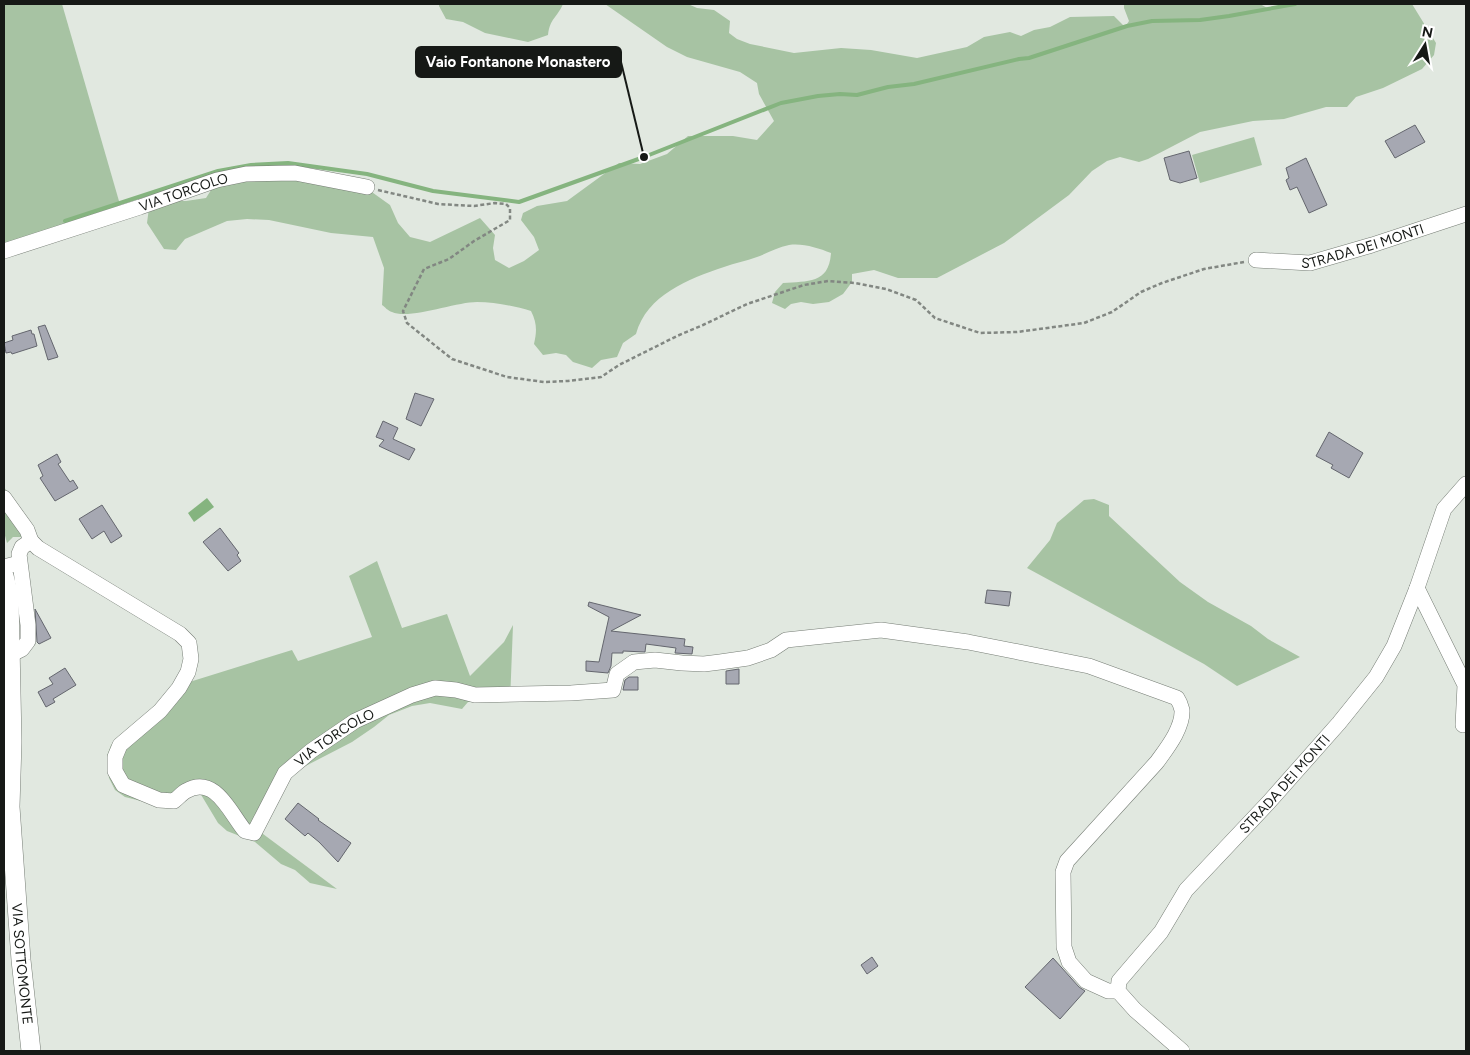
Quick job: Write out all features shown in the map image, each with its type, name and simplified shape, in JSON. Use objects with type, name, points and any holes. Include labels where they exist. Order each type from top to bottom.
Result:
[{"type":"main road","name":"VIA SOTTOMONTE","points":[[4,576],[8,596],[10,655],[12,742],[10,807],[31,1051]]},
{"type":"street","name":"VIA TORCOLO","points":[[4,251],[217,180],[246,174],[295,173],[367,188]]},
{"type":"street","name":"STRADA DEI MONTI","points":[[1256,260],[1310,262],[1372,245],[1466,214]]},
{"type":"street","name":"STRADA DEI MONTI","points":[[1118,991],[1119,981],[1161,932],[1186,890],[1269,802],[1376,678],[1394,646],[1417,588],[1444,509],[1466,484]]},
{"type":"street","name":"VIA TORCOLO","points":[[4,498],[27,530],[31,541],[38,548],[180,634],[189,643],[191,659],[188,672],[179,688],[160,711],[120,745],[115,771],[123,784],[158,800],[174,801],[187,790],[203,786],[215,791],[245,832],[254,833],[285,773],[298,762],[355,721],[412,695],[435,688],[456,690],[475,695],[571,693],[612,690],[617,674],[634,662],[655,660],[704,664],[720,662],[748,658],[771,650],[786,640],[881,630],[960,641],[1089,666],[1177,698],[1182,710],[1179,724],[1170,744],[1157,762],[1067,861],[1063,872],[1064,947],[1069,962],[1086,981],[1108,991],[1118,991]]},
{"type":"street","points":[[10,655],[22,649],[28,641],[28,625],[19,554],[22,547],[31,541]]},
{"type":"street","points":[[4,567],[19,563]]},
{"type":"street","points":[[1417,588],[1465,685],[1463,725]]},
{"type":"street","points":[[1118,991],[1135,1010],[1182,1051]]},
{"type":"path","points":[[367,188],[438,204],[474,206],[495,203],[506,204],[510,208],[510,220],[474,241],[449,259],[424,269],[403,311],[407,323],[452,359],[507,377],[544,382],[602,377],[620,365],[677,336],[747,304],[804,285],[828,281],[855,283],[886,289],[916,300],[935,318],[980,333],[1017,332],[1084,322],[1112,312],[1141,292],[1170,280],[1204,269],[1256,260]]},
{"type":"shaded area","points":[[4,4],[62,4],[121,208],[4,248]]},
{"type":"shaded area","points":[[439,4],[563,4],[552,21],[548,35],[528,42],[485,33],[463,22],[446,19]]},
{"type":"shaded area","points":[[605,4],[688,4],[697,8],[714,10],[730,21],[729,33],[737,39],[750,44],[794,53],[841,48],[871,50],[917,58],[967,47],[984,37],[1010,32],[1021,36],[1034,30],[1050,27],[1070,17],[1114,16],[1125,27],[1129,21],[1124,4],[1260,4],[1271,10],[1282,4],[1412,4],[1436,43],[1434,55],[1422,69],[1383,88],[1356,97],[1347,107],[1326,107],[1284,119],[1253,121],[1200,132],[1139,162],[1120,157],[1107,161],[1092,171],[1069,195],[1004,243],[937,278],[898,278],[874,270],[852,274],[852,282],[843,294],[829,302],[813,304],[801,302],[791,304],[785,309],[772,303],[775,292],[783,283],[816,279],[822,276],[829,263],[831,253],[805,245],[789,245],[697,277],[683,283],[659,299],[641,320],[636,334],[623,343],[617,357],[601,360],[592,368],[573,362],[566,355],[556,353],[543,355],[534,344],[536,327],[531,311],[477,302],[409,314],[389,311],[382,305],[384,268],[373,237],[331,233],[269,220],[247,219],[227,221],[185,239],[176,250],[164,249],[147,223],[149,208],[165,201],[186,201],[206,198],[218,179],[237,174],[291,181],[312,179],[369,190],[390,205],[398,223],[410,237],[430,242],[480,218],[495,235],[493,248],[495,260],[509,268],[524,261],[539,250],[534,237],[521,220],[523,213],[537,206],[567,201],[619,163],[640,164],[667,154],[688,136],[733,136],[757,140],[774,121],[759,94],[757,83],[740,72],[687,57],[667,47]]},
{"type":"shaded area","points":[[1254,137],[1262,165],[1200,183],[1192,155]]},
{"type":"shaded area","points":[[4,487],[26,519],[22,537],[13,537],[7,543],[4,532]]},
{"type":"shaded area","points":[[207,498],[214,507],[194,522],[188,513]]},
{"type":"shaded area","points":[[1094,499],[1109,505],[1109,516],[1180,582],[1208,602],[1300,657],[1237,686],[1204,664],[1027,568],[1050,540],[1057,523],[1084,500]]},
{"type":"shaded area","points":[[377,561],[402,628],[447,614],[470,676],[504,642],[513,625],[510,702],[468,702],[462,709],[430,703],[412,706],[389,715],[352,742],[290,774],[259,831],[337,889],[310,883],[295,870],[281,864],[255,842],[227,831],[218,823],[200,793],[161,806],[125,797],[115,790],[109,778],[107,756],[111,745],[134,729],[183,684],[292,650],[298,661],[372,637],[349,576]]},
{"type":"building","points":[[1415,125],[1425,142],[1395,158],[1385,141]]},
{"type":"building","points":[[1189,151],[1197,178],[1180,183],[1170,180],[1164,158]]},
{"type":"building","points":[[1306,158],[1327,205],[1309,213],[1297,187],[1290,190],[1286,180],[1289,178],[1286,168]]},
{"type":"building","points":[[45,325],[58,357],[48,360],[38,327]]},
{"type":"building","points":[[31,330],[37,346],[12,354],[11,352],[6,353],[4,343],[13,340],[12,336]]},
{"type":"building","points":[[415,393],[434,399],[421,426],[406,419]]},
{"type":"building","points":[[383,421],[398,428],[393,439],[415,449],[409,460],[379,446],[384,440],[376,437]]},
{"type":"building","points":[[1329,432],[1363,453],[1349,478],[1331,468],[1333,465],[1316,456]]},
{"type":"building","points":[[57,454],[61,462],[58,464],[70,482],[73,480],[78,488],[55,501],[40,478],[43,476],[38,465]]},
{"type":"building","points":[[102,505],[122,536],[111,543],[104,531],[92,539],[79,519]]},
{"type":"building","points":[[220,528],[239,553],[237,555],[241,561],[228,571],[203,542]]},
{"type":"building","points":[[987,590],[1011,592],[1009,606],[985,603]]},
{"type":"building","points":[[589,602],[641,615],[611,631],[685,639],[684,646],[693,647],[692,654],[675,653],[676,648],[646,644],[645,652],[623,651],[623,653],[612,653],[611,666],[608,673],[586,671],[586,661],[599,662],[609,617],[588,606]]},
{"type":"building","points":[[35,609],[51,638],[39,644],[37,642]]},
{"type":"building","points":[[65,668],[76,685],[53,699],[55,702],[46,707],[38,692],[53,684],[49,678]]},
{"type":"building","points":[[739,669],[739,684],[726,684],[726,671]]},
{"type":"building","points":[[629,677],[638,677],[638,690],[623,690],[625,680]]},
{"type":"building","points":[[298,803],[318,820],[351,843],[338,862],[308,833],[305,836],[285,819]]},
{"type":"building","points":[[872,957],[878,966],[867,974],[861,965]]},
{"type":"building","points":[[1053,958],[1079,987],[1085,991],[1060,1019],[1025,987]]},
{"type":"waterway","points":[[65,221],[218,171],[251,165],[288,163],[367,174],[433,191],[519,202],[644,157],[781,103],[818,96],[857,95],[888,87],[914,84],[1029,58],[1127,26],[1152,21],[1200,20],[1295,4]]},
{"type":"place","name":"Vaio Fontanone Monastero","points":[[644,157]]}]
